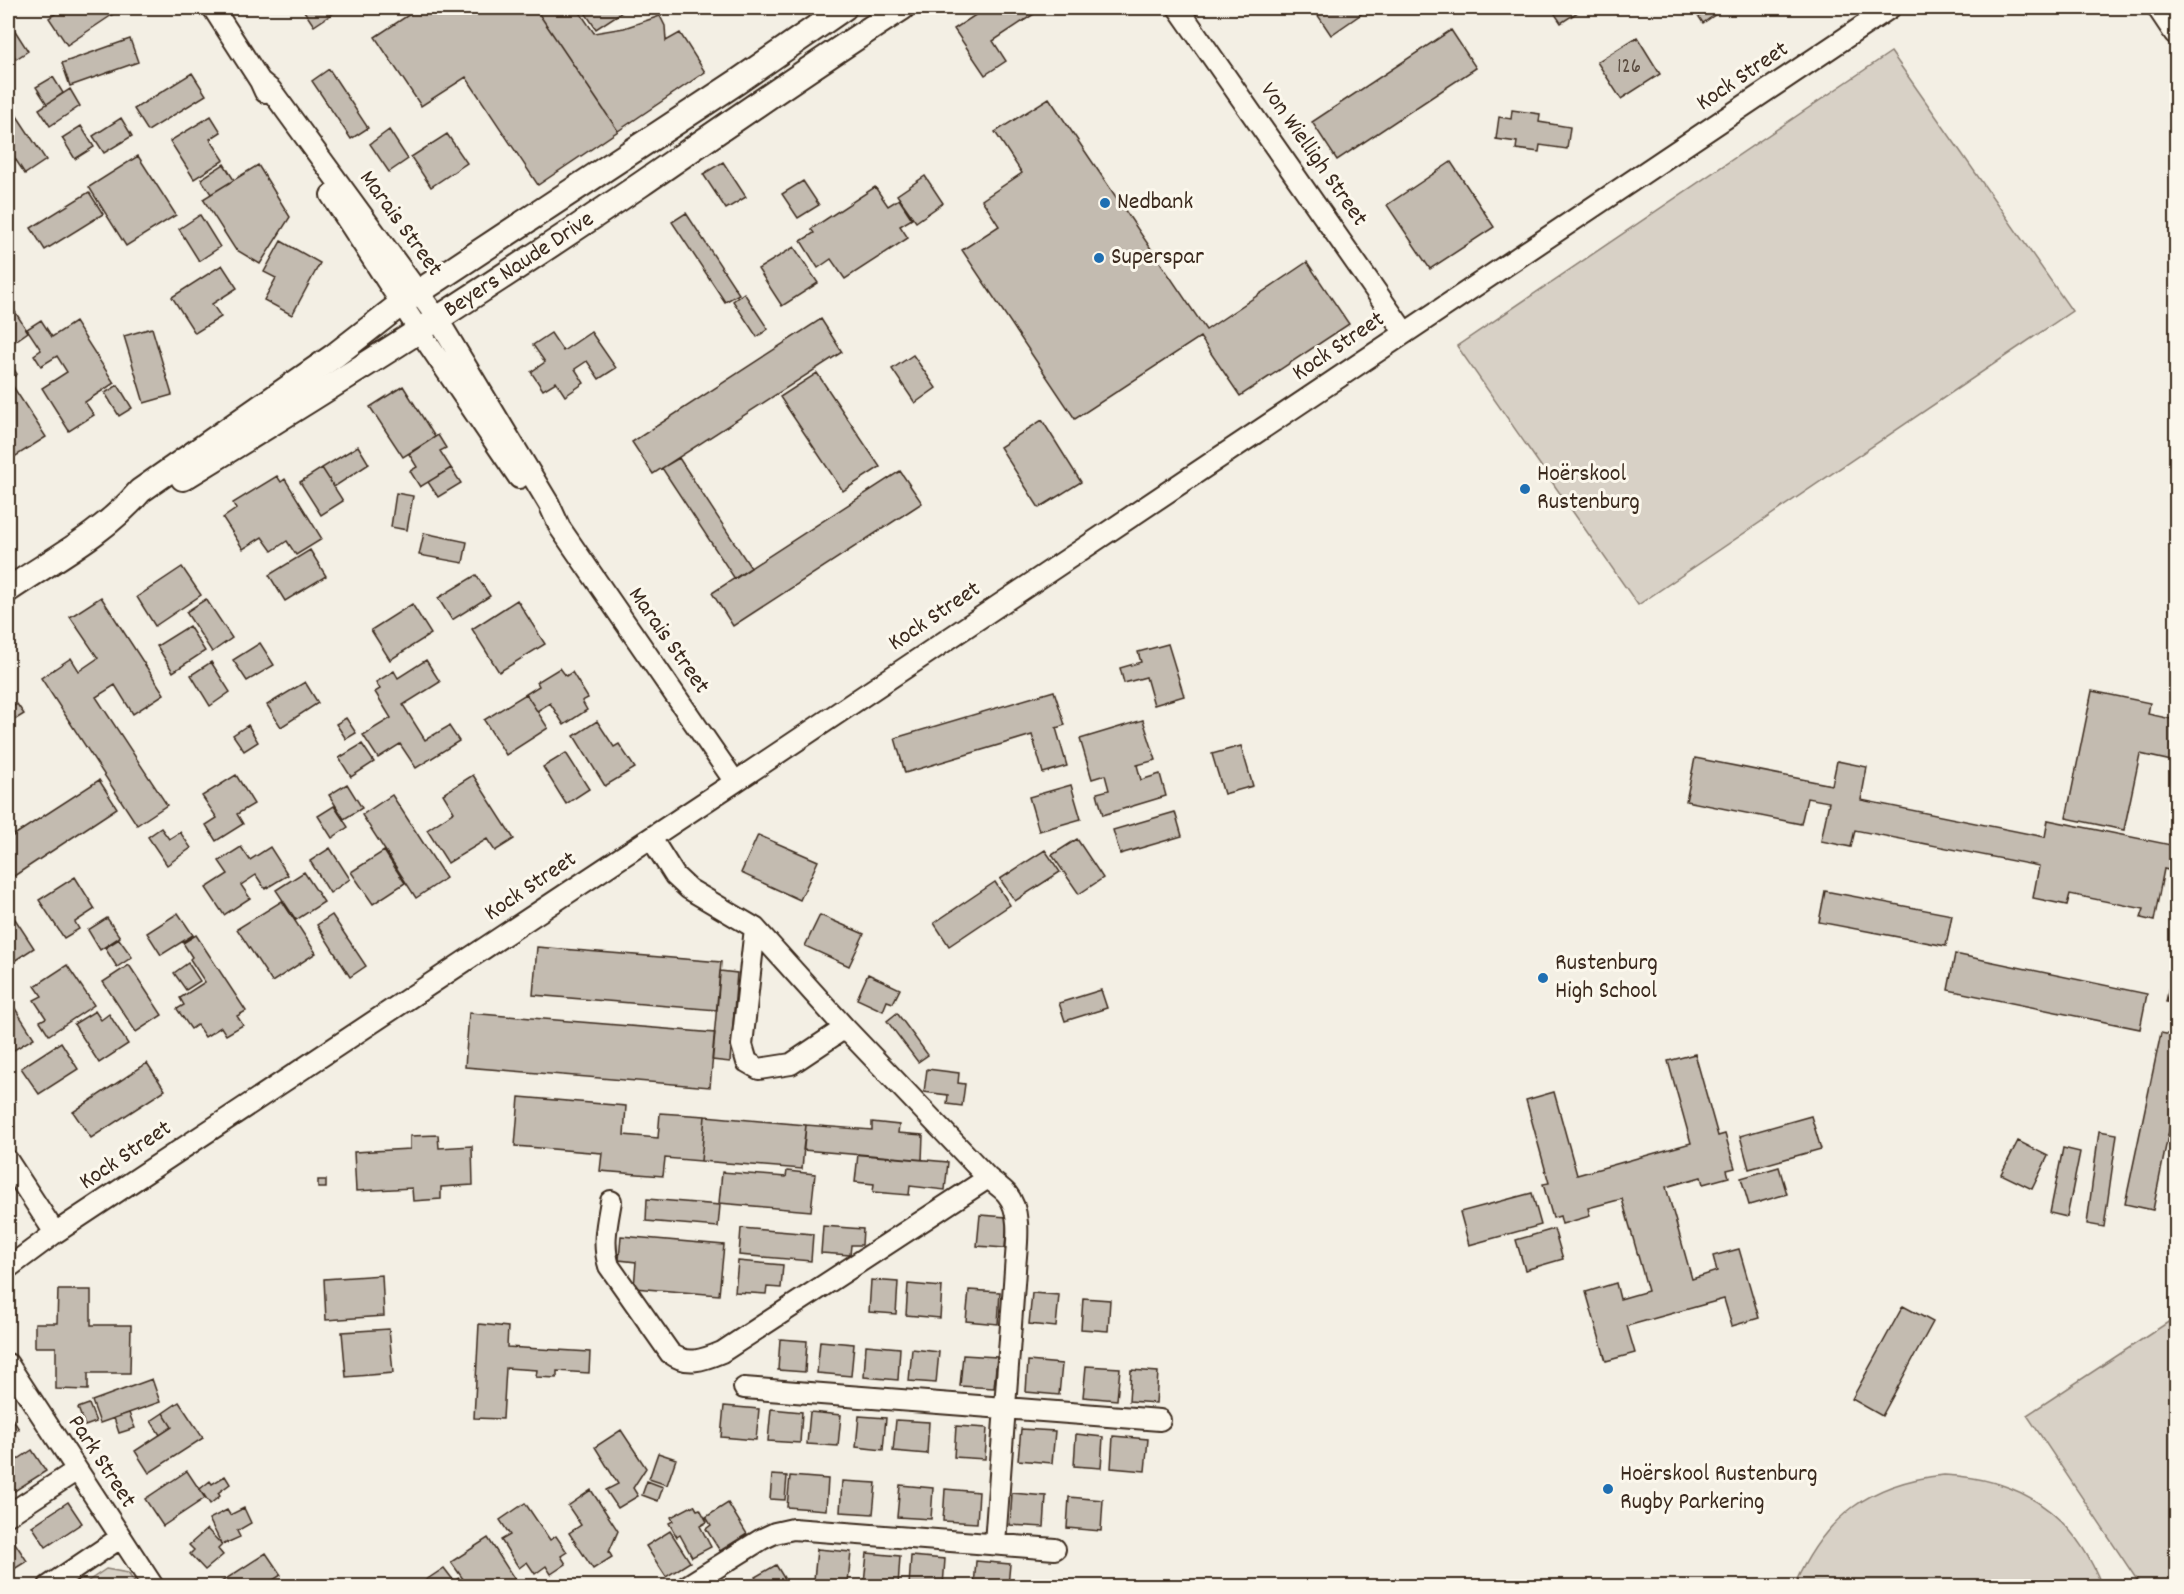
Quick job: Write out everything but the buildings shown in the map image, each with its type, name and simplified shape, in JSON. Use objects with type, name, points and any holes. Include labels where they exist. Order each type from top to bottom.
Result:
[{"type":"street","name":"Marais Street","points":[[213,8],[266,94],[428,324],[549,504],[560,528],[735,782]]},
{"type":"street","name":"Beyers Naude Drive","points":[[126,509],[140,491],[334,356],[410,298],[737,82],[844,8]]},
{"type":"street","name":"Beyers Naude Drive","points":[[8,590],[126,509],[148,500],[428,324],[640,185],[817,63],[902,8]]},
{"type":"street","name":"Von Wielligh Street","points":[[1178,8],[1405,333]]},
{"type":"street","name":"Kock Street","points":[[8,1268],[55,1233],[735,782],[1890,8]]},
{"type":"street","points":[[2160,8],[2176,32]]},
{"type":"street","points":[[651,838],[675,876],[689,888],[755,928],[845,1028],[988,1178],[1007,1194],[1013,1204],[1016,1218],[1015,1270],[995,1543]]},
{"type":"street","points":[[755,928],[742,1045],[747,1062],[759,1069],[791,1064],[845,1028]]},
{"type":"street","points":[[8,1161],[55,1233]]},
{"type":"street","points":[[611,1201],[604,1252],[609,1266],[670,1353],[679,1360],[690,1362],[722,1352],[988,1178]]},
{"type":"street","name":"Park Street","points":[[10,1373],[77,1470],[153,1587]]},
{"type":"street","points":[[744,1388],[1160,1420]]},
{"type":"street","points":[[8,1515],[77,1470]]},
{"type":"street","points":[[687,1587],[762,1539],[793,1528],[1055,1549]]},
{"type":"street","points":[[49,1587],[120,1538]]},
{"type":"shaded area","points":[[1891,52],[2072,311],[1638,605],[1457,346]]},
{"type":"shaded area","points":[[2176,1317],[2176,1586],[2141,1586],[2027,1415]]},
{"type":"shaded area","points":[[1944,1475],[1997,1483],[2020,1492],[2041,1505],[2060,1520],[2076,1539],[2102,1586],[1794,1586],[1819,1541],[1852,1508],[1893,1486]]},
{"type":"shaded area","points":[[106,1569],[128,1573],[137,1586],[81,1586]]},
{"type":"place","name":"Nedbank","points":[[1105,203]]},
{"type":"place","name":"Superspar","points":[[1099,258]]},
{"type":"place","name":"Hoërskool Rustenburg","points":[[1525,489]]},
{"type":"place","name":"Rustenburg High School","points":[[1543,978]]},
{"type":"place","name":"Hoërskool Rustenburg Rugby Parkering","points":[[1608,1489]]}]
